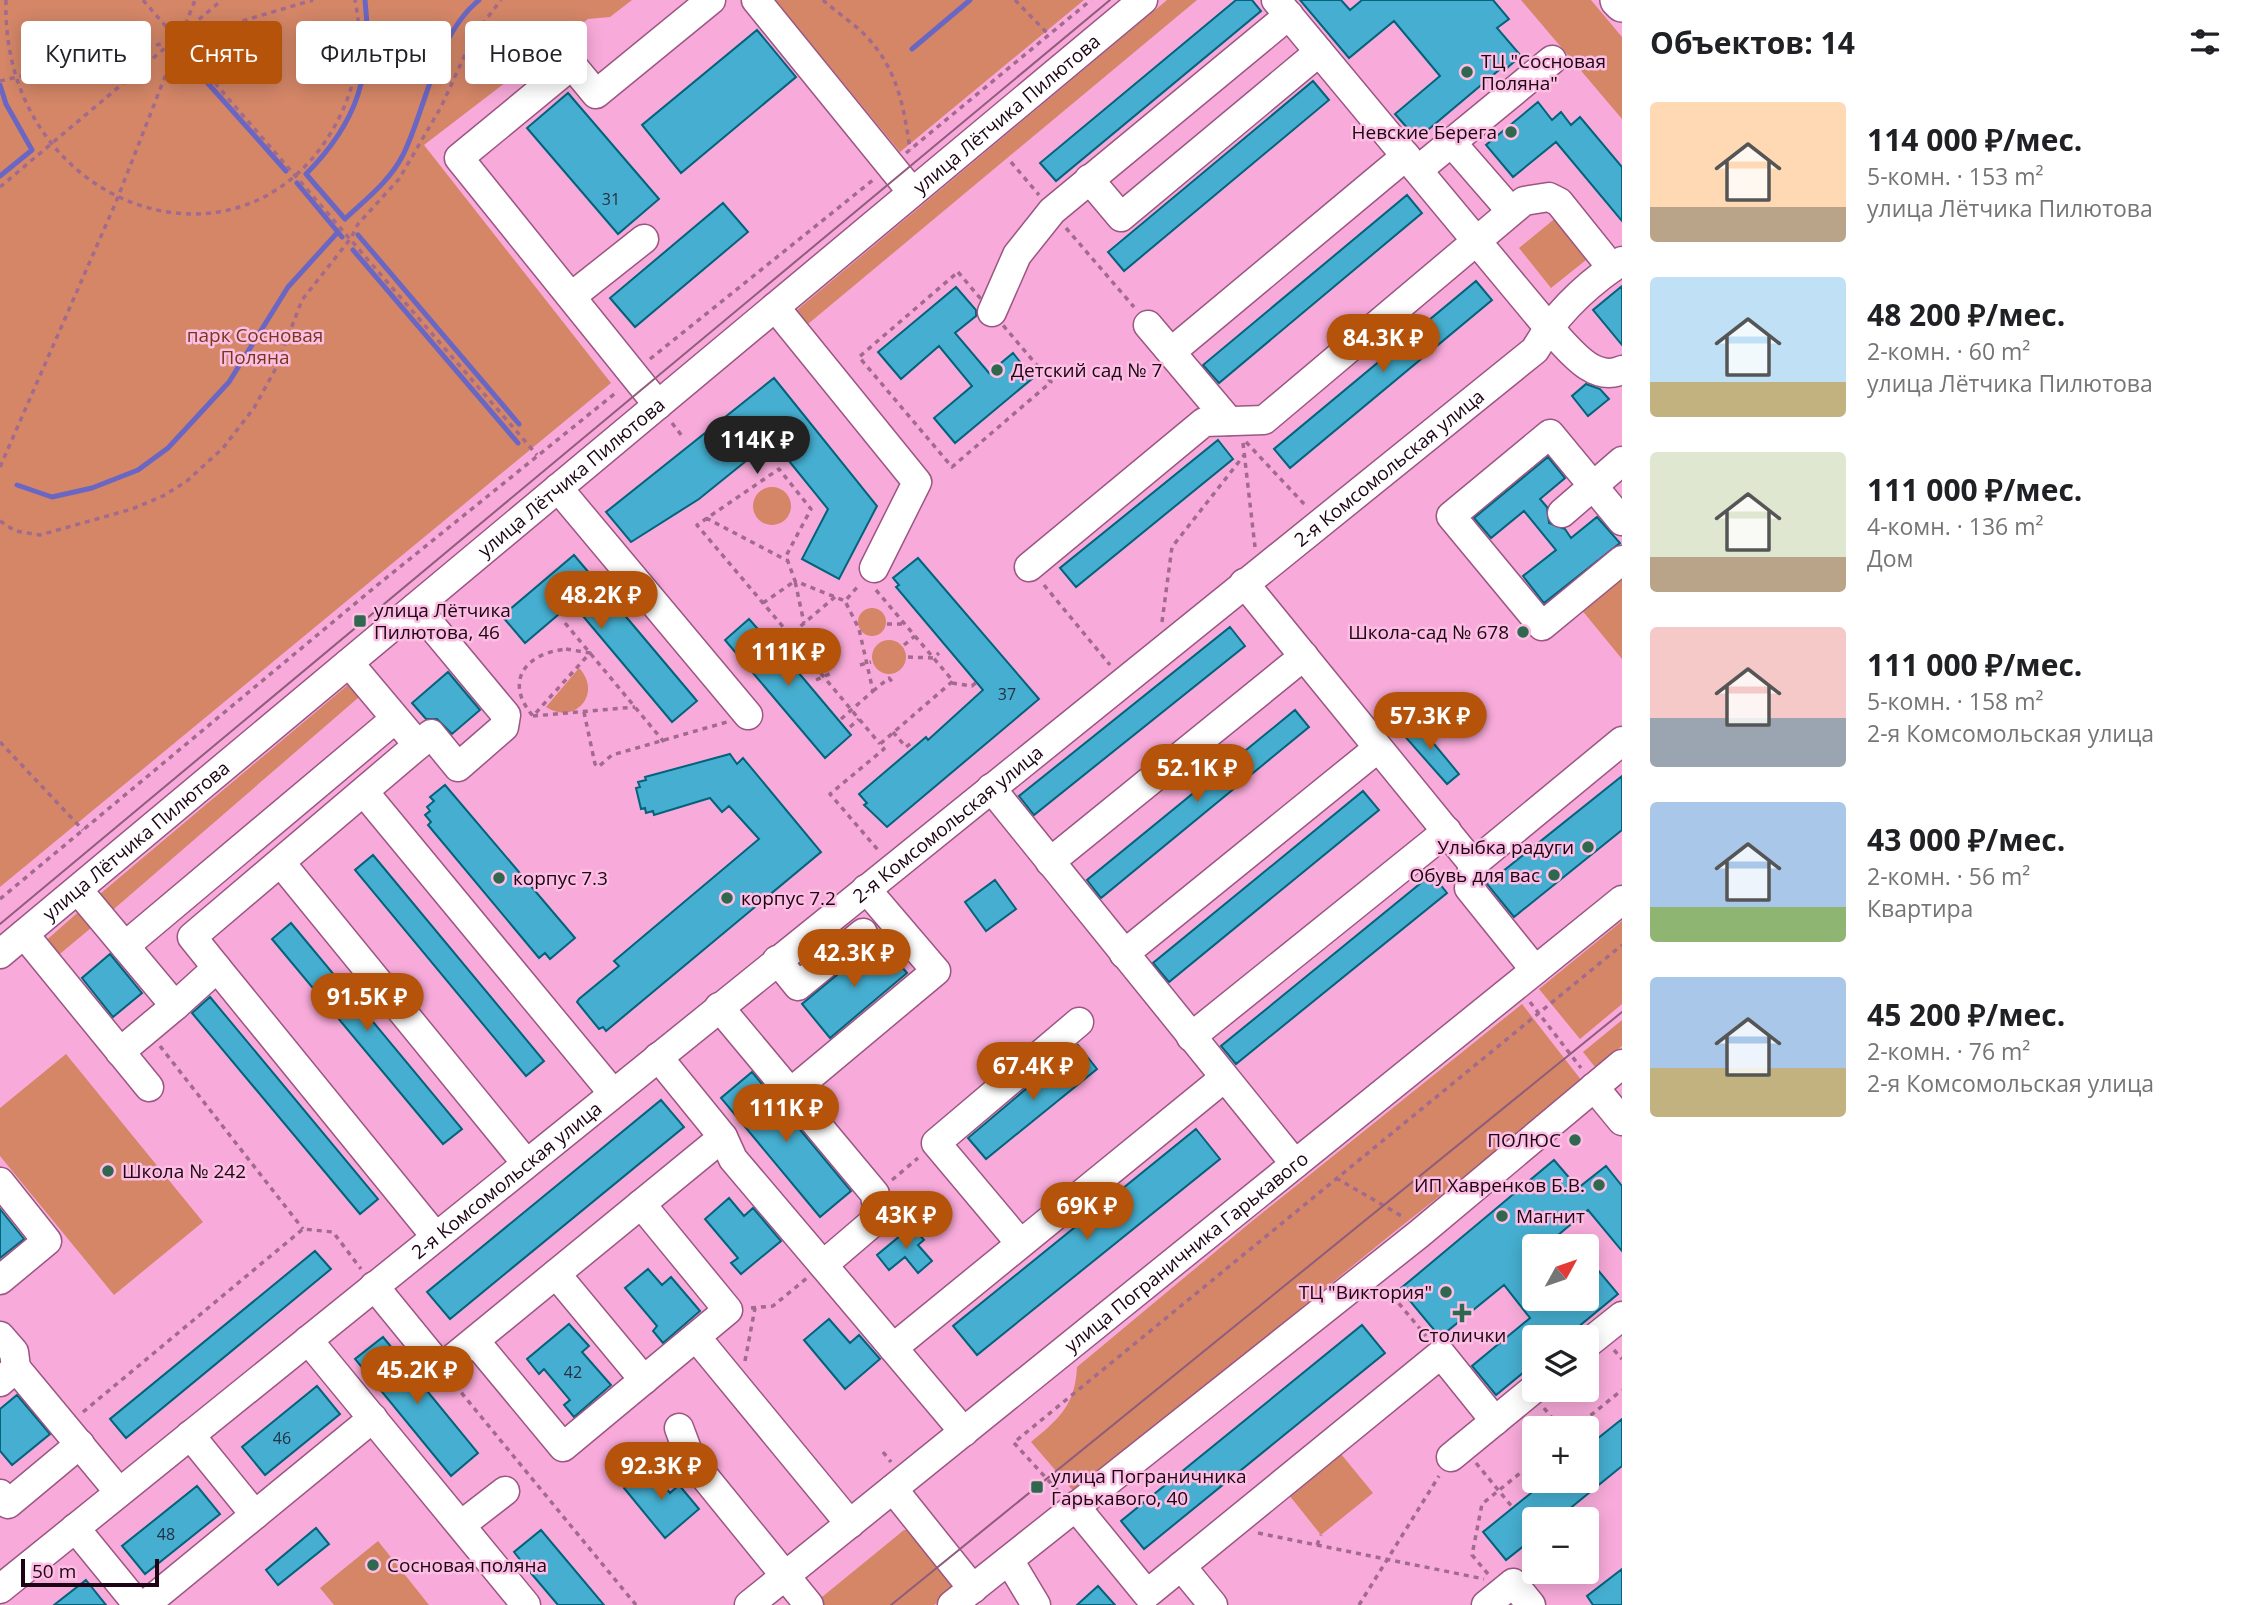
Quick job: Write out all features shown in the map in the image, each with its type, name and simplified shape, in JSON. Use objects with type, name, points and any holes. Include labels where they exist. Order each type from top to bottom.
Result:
[{"type":"main road","points":[[1618,0],[1622,4]]},
{"type":"street","points":[[658,405],[629,383],[572,296],[458,158],[572,65],[596,94],[711,0]]},
{"type":"street","points":[[756,0],[912,192]]},
{"type":"street","name":"улица Лётчика Пилютова","points":[[0,954],[1143,0]]},
{"type":"street","points":[[992,312],[1017,255],[1052,211],[1282,8],[1548,327],[1595,371],[1610,375],[1622,370]]},
{"type":"street","points":[[1089,179],[1121,217],[1319,52]]},
{"type":"street","points":[[1171,352],[1412,163],[1451,142],[1552,60]]},
{"type":"street","points":[[1451,142],[1511,211]]},
{"type":"street","points":[[1030,567],[1203,422],[1264,419],[1524,201],[1549,197],[1559,202],[1617,264]]},
{"type":"street","points":[[572,296],[644,239]]},
{"type":"street","name":"2-я Комсомольская улица","points":[[0,1589],[612,1092],[1535,350],[1548,327],[1572,300],[1617,264]]},
{"type":"street","points":[[775,307],[917,482],[870,573]]},
{"type":"street","points":[[1148,324],[1229,421]]},
{"type":"street","points":[[1622,521],[1550,434],[1451,516],[1542,626],[1622,560]]},
{"type":"street","points":[[1562,513],[1620,465]]},
{"type":"street","points":[[558,488],[748,715]]},
{"type":"street","points":[[1244,583],[1473,864]]},
{"type":"street","points":[[416,607],[506,715],[504,727],[458,767],[431,734],[192,937],[436,1237]]},
{"type":"street","points":[[1051,862],[1304,656]]},
{"type":"street","points":[[349,663],[418,745]]},
{"type":"street","points":[[125,946],[395,719]]},
{"type":"street","points":[[1535,970],[1469,888],[1473,864],[1622,741]]},
{"type":"street","points":[[1124,954],[1378,748]]},
{"type":"street","points":[[991,788],[1295,1164]]},
{"type":"street","points":[[364,792],[612,1092]]},
{"type":"street","points":[[1191,1037],[1447,831]]},
{"type":"street","points":[[281,863],[526,1163]]},
{"type":"street","points":[[790,1093],[936,971],[866,889]]},
{"type":"street","points":[[78,890],[175,1006]]},
{"type":"street","name":"улица Пограничника Гарькавого","points":[[749,1605],[850,1524],[894,1477],[964,1432],[1622,900]]},
{"type":"street","points":[[777,960],[798,986],[863,933]]},
{"type":"street","points":[[24,934],[149,1087]]},
{"type":"street","points":[[121,1052],[217,968]]},
{"type":"street","points":[[719,1007],[875,1194],[878,1218],[823,1265]]},
{"type":"street","points":[[1020,1243],[936,1143],[1079,1022]]},
{"type":"street","points":[[658,1057],[723,1137],[733,1159],[964,1432]]},
{"type":"street","points":[[894,1477],[963,1597],[1419,1234],[1622,1064]]},
{"type":"street","points":[[893,1348],[1224,1078]]},
{"type":"street","points":[[1594,1087],[1622,1121]]},
{"type":"street","points":[[374,1286],[441,1368],[723,1137]]},
{"type":"street","points":[[0,1182],[47,1241],[0,1280]]},
{"type":"street","points":[[475,1340],[563,1447],[696,1337],[742,1309],[641,1204]]},
{"type":"street","points":[[556,1274],[644,1380]]},
{"type":"street","points":[[1599,1335],[1622,1316]]},
{"type":"street","points":[[0,1336],[14,1352],[8,1375],[72,1436],[119,1492]]},
{"type":"street","points":[[696,1337],[850,1524]]},
{"type":"street","points":[[308,1340],[526,1605]]},
{"type":"street","points":[[1074,1506],[1147,1594],[1441,1354],[1495,1421]]},
{"type":"street","points":[[1457,1452],[1522,1399]]},
{"type":"street","points":[[145,1605],[373,1418]]},
{"type":"street","points":[[679,1428],[691,1460],[809,1605]]},
{"type":"street","points":[[190,1435],[255,1514]]},
{"type":"street","points":[[0,1494],[8,1504],[72,1436]]},
{"type":"street","points":[[461,1525],[505,1491]]},
{"type":"street","points":[[75,1528],[138,1605]]},
{"type":"street","points":[[1009,1560],[1036,1605]]},
{"type":"street","points":[[1181,1566],[1213,1605]]},
{"type":"street","points":[[1486,1605],[1513,1583],[1531,1605]]},
{"type":"path","points":[[2,29],[6,0]]},
{"type":"path","points":[[143,0],[165,25]]},
{"type":"path","points":[[186,21],[195,0]]},
{"type":"path","points":[[199,21],[222,0]]},
{"type":"path","points":[[242,21],[313,0]]},
{"type":"path","points":[[107,198],[163,213],[212,212],[258,197],[294,173],[325,140],[351,88],[359,49],[355,0]]},
{"type":"path","points":[[0,521],[15,531],[40,535],[132,509],[163,496],[187,481],[223,448],[254,408],[276,368],[302,300],[351,238],[358,224],[399,179],[441,107],[474,35],[501,0]]},
{"type":"path","points":[[823,0],[864,34],[890,65],[904,105],[910,150]]},
{"type":"path","points":[[1015,0],[1049,35]]},
{"type":"path","points":[[898,159],[1091,0]]},
{"type":"path","points":[[3,80],[165,43]]},
{"type":"path","points":[[0,187],[165,51]]},
{"type":"path","points":[[4,70],[3,80],[10,91]]},
{"type":"path","points":[[0,467],[116,202],[165,74]]},
{"type":"path","points":[[216,84],[537,455]]},
{"type":"path","points":[[43,150],[50,157]]},
{"type":"path","points":[[1011,162],[1148,324]]},
{"type":"path","points":[[0,900],[537,455],[629,383],[648,361],[873,180]]},
{"type":"path","points":[[958,272],[992,312],[1051,382],[951,467],[859,357],[958,272]]},
{"type":"path","points":[[1255,550],[1242,438],[1307,507]]},
{"type":"path","points":[[1160,633],[1172,547],[1245,454]]},
{"type":"path","points":[[804,623],[795,581],[786,556],[811,509],[779,469],[697,525],[790,635],[835,597]]},
{"type":"path","points":[[706,519],[788,562]]},
{"type":"path","points":[[1030,567],[1110,664]]},
{"type":"path","points":[[845,601],[870,573],[951,683],[972,686],[979,680]]},
{"type":"path","points":[[763,603],[795,581]]},
{"type":"path","points":[[795,581],[845,601],[859,629],[869,662],[873,691]]},
{"type":"path","points":[[887,624],[905,624],[911,618]]},
{"type":"path","points":[[565,623],[664,742]]},
{"type":"path","points":[[904,645],[915,636]]},
{"type":"path","points":[[533,716],[520,701],[518,684],[533,658],[547,651],[566,649],[590,653]]},
{"type":"path","points":[[815,652],[818,671]]},
{"type":"path","points":[[533,716],[590,653]]},
{"type":"path","points":[[908,657],[933,658],[939,653]]},
{"type":"path","points":[[808,658],[884,749],[830,793],[893,867]]},
{"type":"path","points":[[860,665],[869,662]]},
{"type":"path","points":[[816,680],[822,675],[834,672]]},
{"type":"path","points":[[841,719],[887,676],[894,684]]},
{"type":"path","points":[[880,744],[951,683]]},
{"type":"path","points":[[533,716],[635,707]]},
{"type":"path","points":[[584,712],[594,764],[598,767],[612,755],[664,742],[748,715]]},
{"type":"path","points":[[850,727],[859,719]]},
{"type":"path","points":[[893,732],[906,747],[914,741]]},
{"type":"path","points":[[0,742],[83,830]]},
{"type":"path","points":[[1074,1506],[1051,1487],[1015,1441],[1622,945]]},
{"type":"path","points":[[1528,998],[1594,1087]]},
{"type":"path","points":[[147,1030],[303,1229],[333,1232],[374,1286]]},
{"type":"path","points":[[875,1194],[936,1143]]},
{"type":"path","points":[[1335,1178],[1402,1216]]},
{"type":"path","points":[[72,1436],[303,1229]]},
{"type":"path","points":[[740,1391],[742,1309],[773,1306],[823,1265]]},
{"type":"path","points":[[1380,1281],[1441,1354]]},
{"type":"path","points":[[441,1368],[636,1605]]},
{"type":"path","points":[[1590,1416],[1622,1390]]},
{"type":"path","points":[[883,1452],[894,1477]]},
{"type":"path","points":[[1359,1605],[1457,1452],[1499,1491],[1513,1508]]},
{"type":"path","points":[[1229,1527],[1493,1581],[1472,1555],[1482,1504],[1522,1472]]},
{"type":"path","points":[[1317,1545],[1321,1535]]},
{"type":"green space","name":"парк Сосновая Поляна","points":[[0,0],[632,0],[610,17],[585,21],[465,21],[465,84],[503,84],[424,145],[611,383],[0,887]]},
{"type":"green space","points":[[775,0],[1084,0],[900,152]]},
{"type":"green space","points":[[1167,0],[1197,0],[802,329],[791,315]]},
{"type":"green space","points":[[1521,0],[1591,0],[1622,37],[1622,119]]},
{"type":"green space","points":[[1558,216],[1591,256],[1551,288],[1519,248]]},
{"type":"green space","points":[[772,487],[785,493],[791,506],[785,519],[772,525],[759,519],[753,506],[759,493]]},
{"type":"green space","points":[[1622,565],[1622,659],[1576,603]]},
{"type":"green space","points":[[872,608],[882,612],[886,622],[882,632],[872,636],[862,632],[858,622],[862,612]]},
{"type":"green space","points":[[889,640],[901,645],[906,657],[901,669],[889,674],[877,669],[872,657],[877,645]]},
{"type":"green space","points":[[579,668],[588,687],[582,704],[576,710],[567,712],[557,712],[546,707]]},
{"type":"green space","points":[[356,678],[366,691],[107,915],[94,899]]},
{"type":"green space","points":[[84,907],[97,923],[55,958],[42,944]]},
{"type":"green space","points":[[1622,921],[1622,1004],[1580,1039],[1539,989]]},
{"type":"green space","points":[[1522,1004],[1582,1081],[1580,1085],[1394,1232],[1075,1493],[1031,1442],[1064,1410],[1073,1391],[1077,1367],[1251,1222]]},
{"type":"green space","points":[[1622,1020],[1622,1046],[1595,1067],[1583,1052]]},
{"type":"green space","points":[[66,1054],[203,1222],[114,1295],[0,1156],[0,1108]]},
{"type":"green space","points":[[1341,1454],[1373,1493],[1321,1535],[1289,1495]]},
{"type":"green space","points":[[904,1530],[910,1530],[954,1584],[949,1593],[934,1605],[822,1605],[822,1597]]},
{"type":"green space","name":"Сосновая поляна","points":[[378,1541],[429,1605],[334,1605],[320,1588]]},
{"type":"building","points":[[1236,0],[1252,0],[1261,11],[1056,181],[1040,163]]},
{"type":"building","name":"ТЦ \"Сосновая Поляна\"","points":[[1300,0],[1341,0],[1350,10],[1362,0],[1493,0],[1509,19],[1497,28],[1521,56],[1507,68],[1505,65],[1417,139],[1395,114],[1440,76],[1394,21],[1349,58]]},
{"type":"building","points":[[757,30],[796,77],[681,173],[642,125]]},
{"type":"building","points":[[1313,81],[1329,100],[1124,271],[1108,252]]},
{"type":"building","points":[[568,93],[659,199],[618,234],[527,128]]},
{"type":"building","points":[[1538,102],[1552,120],[1561,112],[1571,125],[1580,117],[1622,167],[1622,221],[1556,142],[1513,177],[1486,145]]},
{"type":"building","points":[[1407,195],[1422,213],[1219,383],[1203,365]]},
{"type":"building","points":[[723,203],[748,232],[635,327],[610,298]]},
{"type":"building","points":[[1476,281],[1492,300],[1290,468],[1274,449]]},
{"type":"building","points":[[1622,286],[1622,345],[1593,310]]},
{"type":"building","points":[[956,287],[976,310],[976,316],[955,333],[989,373],[1013,353],[1033,378],[955,443],[934,418],[972,386],[939,346],[901,379],[878,352]]},
{"type":"building","points":[[774,378],[877,506],[839,579],[802,559],[828,509],[772,440],[699,499],[631,542],[606,512]]},
{"type":"building","points":[[1586,384],[1600,389],[1609,399],[1588,416],[1572,396]]},
{"type":"building","points":[[1218,440],[1233,459],[1076,587],[1060,568]]},
{"type":"building","points":[[1548,457],[1565,478],[1540,499],[1547,507],[1549,523],[1565,529],[1571,538],[1597,517],[1620,543],[1544,603],[1523,576],[1556,550],[1524,511],[1491,538],[1474,518]]},
{"type":"building","points":[[574,555],[697,701],[672,722],[572,603],[525,643],[502,616]]},
{"type":"building","points":[[918,558],[1039,699],[887,827],[864,805],[867,803],[859,794],[926,737],[928,740],[983,690],[896,587],[899,585],[893,578]]},
{"type":"building","points":[[749,619],[764,636],[766,634],[851,735],[825,758],[725,640]]},
{"type":"building","points":[[1230,627],[1245,646],[1034,815],[1019,796]]},
{"type":"building","points":[[448,672],[480,710],[452,734],[437,719],[426,719],[412,703]]},
{"type":"building","points":[[1295,710],[1309,727],[1101,898],[1087,880]]},
{"type":"building","points":[[1415,721],[1459,774],[1447,784],[1401,732]]},
{"type":"building","name":"корпус 7.2","points":[[730,754],[737,764],[743,758],[821,852],[606,1031],[603,1027],[599,1029],[577,1002],[579,999],[619,966],[614,961],[759,839],[729,806],[722,812],[710,798],[654,815],[653,811],[646,813],[645,808],[641,809],[636,788],[640,787],[638,782],[646,780],[645,777]]},
{"type":"building","points":[[1622,776],[1622,830],[1514,917],[1487,884]]},
{"type":"building","name":"корпус 7.3","points":[[445,785],[575,938],[550,959],[545,953],[539,958],[428,825],[431,822],[425,815],[430,811],[427,807],[434,801],[430,797]]},
{"type":"building","points":[[1363,791],[1379,810],[1169,982],[1153,963]]},
{"type":"building","points":[[373,855],[544,1061],[526,1076],[355,870]]},
{"type":"building","points":[[1432,874],[1447,893],[1236,1064],[1221,1046]]},
{"type":"building","points":[[995,880],[1016,909],[986,931],[965,902]]},
{"type":"building","points":[[291,923],[462,1129],[443,1144],[272,939]]},
{"type":"building","points":[[879,940],[907,973],[830,1038],[802,1004]]},
{"type":"building","points":[[110,954],[142,993],[113,1017],[82,978]]},
{"type":"building","points":[[210,997],[378,1199],[360,1214],[192,1013]]},
{"type":"building","points":[[1078,1045],[1097,1069],[986,1159],[968,1138]]},
{"type":"building","points":[[752,1072],[851,1191],[820,1217],[721,1098]]},
{"type":"building","points":[[661,1100],[684,1127],[450,1319],[427,1292]]},
{"type":"building","points":[[1196,1129],[1220,1159],[977,1355],[953,1326]]},
{"type":"building","points":[[1554,1160],[1578,1188],[1606,1166],[1622,1186],[1622,1251],[1588,1210],[1559,1234],[1522,1234],[1522,1308],[1504,1285],[1440,1337],[1400,1289]]},
{"type":"building","points":[[729,1198],[744,1216],[753,1208],[781,1241],[741,1274],[731,1263],[738,1258],[705,1219]]},
{"type":"building","points":[[0,1209],[24,1239],[0,1258]]},
{"type":"building","points":[[912,1226],[924,1240],[918,1245],[932,1261],[918,1273],[905,1257],[889,1270],[877,1255]]},
{"type":"building","points":[[315,1251],[331,1269],[126,1438],[110,1419]]},
{"type":"building","points":[[648,1269],[662,1285],[671,1277],[700,1311],[663,1343],[653,1331],[657,1326],[625,1288]]},
{"type":"building","points":[[1600,1273],[1618,1294],[1600,1309]]},
{"type":"building","points":[[1524,1311],[1597,1311],[1581,1325],[1522,1325],[1522,1374],[1496,1395],[1472,1366],[1530,1318]]},
{"type":"building","points":[[829,1319],[850,1343],[859,1335],[880,1359],[845,1389],[804,1340]]},
{"type":"building","points":[[569,1324],[589,1346],[582,1352],[611,1385],[574,1417],[564,1405],[570,1400],[544,1369],[539,1374],[527,1359]]},
{"type":"building","points":[[1362,1325],[1385,1353],[1144,1549],[1121,1521]]},
{"type":"building","points":[[383,1337],[478,1453],[451,1476],[355,1359]]},
{"type":"building","points":[[317,1386],[340,1414],[265,1475],[242,1447]]},
{"type":"building","points":[[17,1395],[50,1434],[12,1465],[0,1451],[0,1409]]},
{"type":"building","points":[[1622,1419],[1622,1466],[1599,1485],[1599,1437]]},
{"type":"building","points":[[648,1467],[670,1493],[679,1485],[699,1509],[665,1538],[624,1488]]},
{"type":"building","points":[[197,1486],[220,1514],[145,1574],[122,1546]]},
{"type":"building","points":[[1531,1493],[1589,1493],[1572,1507],[1522,1507],[1522,1547],[1506,1560],[1483,1532]]},
{"type":"building","points":[[316,1528],[329,1544],[278,1585],[266,1570]]},
{"type":"building","points":[[541,1530],[604,1605],[558,1605],[530,1572],[514,1552]]},
{"type":"building","points":[[1622,1569],[1622,1605],[1593,1605],[1587,1596]]},
{"type":"building","points":[[86,1580],[106,1605],[54,1605]]},
{"type":"building","points":[[1098,1586],[1115,1605],[1077,1605]]},
{"type":"waterway","points":[[365,0],[366,50],[364,73],[358,94],[338,135],[306,174],[345,219],[377,190],[397,165],[411,136],[442,52],[464,15],[479,0]]},
{"type":"waterway","points":[[912,49],[970,0]]},
{"type":"waterway","points":[[208,84],[286,171]]},
{"type":"waterway","points":[[0,85],[6,104],[32,150],[0,176]]},
{"type":"waterway","points":[[297,183],[342,237]]},
{"type":"waterway","points":[[17,485],[52,497],[92,488],[138,470],[168,448],[229,382],[288,287],[338,232]]},
{"type":"waterway","points":[[358,235],[519,424]]},
{"type":"waterway","points":[[353,250],[518,443]]},
{"type":"tram line","points":[[0,924],[1110,0]]},
{"type":"tram line","points":[[891,1605],[1622,1012]]},
{"type":"place","name":"ТЦ \"Сосновая Поляна\"","points":[[1467,72]]},
{"type":"place","name":"Невские Берега","points":[[1511,132]]},
{"type":"place","name":"Детский сад № 7","points":[[997,370]]},
{"type":"place","name":"улица Лётчика Пилютова, 46","points":[[360,621]]},
{"type":"place","name":"Школа-сад № 678","points":[[1523,632]]},
{"type":"place","name":"Улыбка радуги","points":[[1588,847]]},
{"type":"place","name":"Обувь для вас","points":[[1554,875]]},
{"type":"place","name":"корпус 7.3","points":[[499,878]]},
{"type":"place","name":"корпус 7.2","points":[[727,898]]},
{"type":"place","name":"ПОЛЮС","points":[[1575,1140]]},
{"type":"place","name":"Школа № 242","points":[[108,1171]]},
{"type":"place","name":"ИП Хавренков Б.В.","points":[[1599,1185]]},
{"type":"place","name":"Магнит","points":[[1502,1216]]},
{"type":"place","name":"ТЦ \"Виктория\"","points":[[1446,1292]]},
{"type":"place","name":"Столички","points":[[1462,1313]]},
{"type":"place","name":"улица Пограничника Гарькавого, 40","points":[[1037,1487]]},
{"type":"place","name":"Сосновая поляна","points":[[373,1565]]}]
